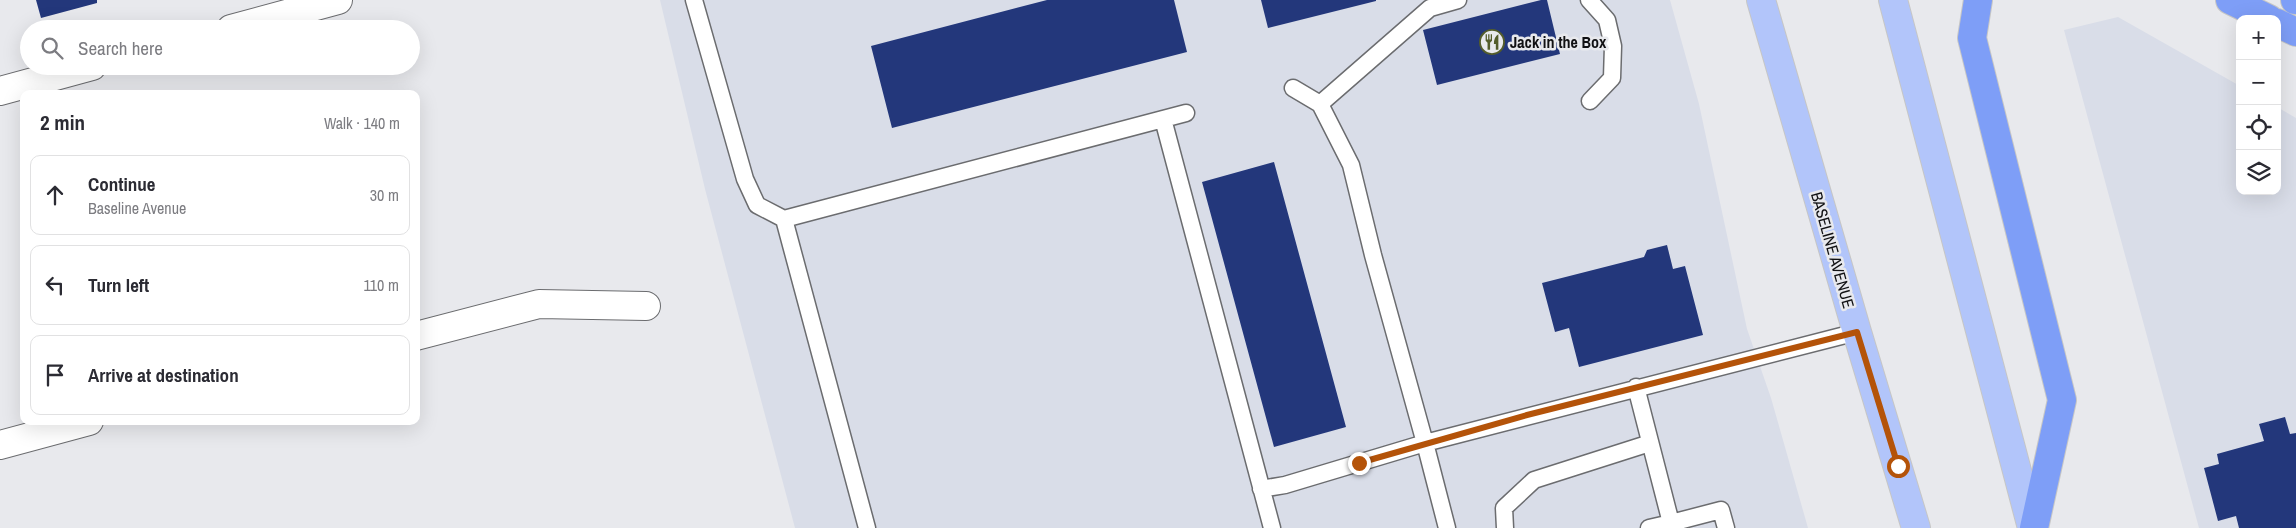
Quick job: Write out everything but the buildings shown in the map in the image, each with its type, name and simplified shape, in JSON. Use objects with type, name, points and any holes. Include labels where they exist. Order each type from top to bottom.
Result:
[{"type":"highway","points":[[1978,0],[1972,38],[2062,400],[2033,528]]},
{"type":"highway","points":[[2230,0],[2261,15]]},
{"type":"highway","points":[[2281,25],[2296,32]]},
{"type":"main road","name":"BASELINE AVENUE","points":[[1761,0],[1916,528]]},
{"type":"main road","points":[[1892,0],[2033,528]]},
{"type":"street","points":[[264,20],[338,0]]},
{"type":"street","points":[[0,91],[59,75]]},
{"type":"street","points":[[420,335],[540,304],[646,306]]},
{"type":"street","points":[[0,445],[75,425]]},
{"type":"lane","points":[[694,0],[746,179],[757,205],[784,220],[1186,113]]},
{"type":"lane","points":[[1320,104],[1430,8],[1458,0]]},
{"type":"lane","points":[[1589,0],[1607,20],[1613,46],[1612,78],[1590,101]]},
{"type":"lane","points":[[1293,88],[1320,104],[1351,165],[1373,255],[1447,528]]},
{"type":"lane","points":[[1162,119],[1272,528]]},
{"type":"lane","points":[[784,220],[867,528]]},
{"type":"lane","points":[[1261,489],[1285,485],[1425,443],[1636,387],[1857,332]]},
{"type":"lane","points":[[1636,387],[1670,523]]},
{"type":"lane","points":[[1505,528],[1504,508],[1534,480],[1650,444]]},
{"type":"lane","points":[[1649,528],[1720,510],[1726,528]]},
{"type":"shaded area","points":[[660,0],[1670,0],[1699,104],[1747,329],[1771,398],[1808,528],[795,528],[705,189]]},
{"type":"shaded area","points":[[2118,17],[2236,84],[2236,195],[2281,195],[2281,109],[2296,118],[2296,528],[2199,528],[2064,30]]},
{"type":"place","name":"Jack in the Box","points":[[1492,42]]},
{"type":"route","points":[[1359,463],[1527,415],[1782,349],[1857,332],[1898,466]]}]
